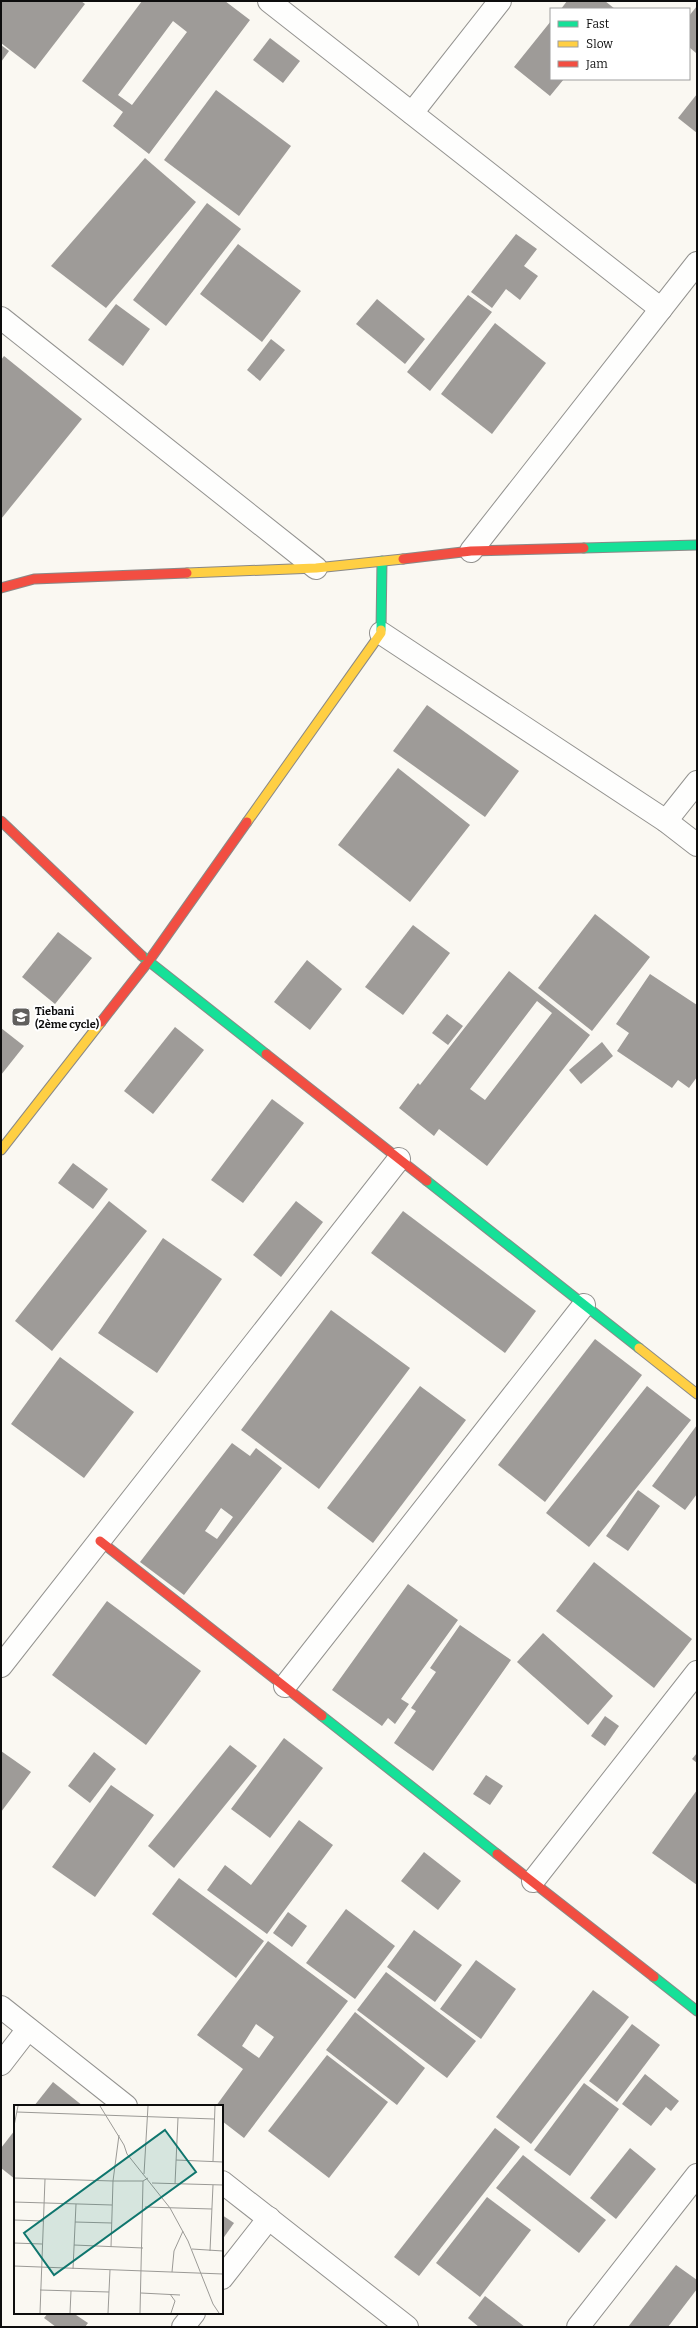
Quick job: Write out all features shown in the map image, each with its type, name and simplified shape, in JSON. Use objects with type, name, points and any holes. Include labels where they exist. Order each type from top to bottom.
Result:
[{"type":"street","points":[[269,1],[661,309]]},
{"type":"street","points":[[412,113],[500,1]]},
{"type":"street","points":[[471,551],[697,263]]},
{"type":"street","points":[[1,318],[316,568]]},
{"type":"street","points":[[1,588],[34,579],[316,568],[471,551],[697,545]]},
{"type":"street","points":[[1,1150],[148,962],[381,633],[382,561]]},
{"type":"street","points":[[381,633],[666,821],[697,845]]},
{"type":"street","points":[[666,821],[697,782]]},
{"type":"street","points":[[1,821],[148,962],[697,1394]]},
{"type":"street","points":[[1,1666],[399,1159]]},
{"type":"street","points":[[284,1686],[584,1305]]},
{"type":"street","points":[[100,1541],[697,2011]]},
{"type":"street","points":[[533,1881],[697,1672]]},
{"type":"street","points":[[1,2008],[125,2105]]},
{"type":"street","points":[[1,2064],[28,2029]]},
{"type":"street","points":[[578,2327],[697,2175]]},
{"type":"street","points":[[223,2183],[407,2327]]},
{"type":"street","points":[[223,2277],[269,2218]]},
{"type":"street","points":[[183,2327],[193,2314]]},
{"type":"building","points":[[1,1],[81,1],[85,4],[35,69],[1,43]]},
{"type":"building","points":[[142,1],[225,1],[250,20],[149,154],[113,126],[123,112],[82,81]],"holes":[[[173,21],[187,32],[132,105],[118,95]]]},
{"type":"building","points":[[567,1],[605,1],[614,8],[562,8]]},
{"type":"building","points":[[697,6],[696,53],[690,48],[690,15]]},
{"type":"building","points":[[550,22],[550,80],[563,80],[550,96],[514,67]]},
{"type":"building","points":[[270,38],[300,61],[283,83],[253,60]]},
{"type":"building","points":[[1,45],[9,51],[1,62]]},
{"type":"building","points":[[216,90],[291,146],[239,216],[164,160]]},
{"type":"building","points":[[697,94],[697,133],[678,118]]},
{"type":"building","points":[[145,158],[196,202],[106,308],[51,266]]},
{"type":"building","points":[[207,203],[241,229],[166,326],[133,300]]},
{"type":"building","points":[[516,234],[537,249],[524,266],[538,276],[520,300],[506,289],[492,308],[471,292]]},
{"type":"building","points":[[238,244],[301,291],[262,342],[200,294]]},
{"type":"building","points":[[468,295],[492,312],[430,391],[407,372]]},
{"type":"building","points":[[377,299],[425,339],[405,364],[356,324]]},
{"type":"building","points":[[116,304],[150,329],[123,366],[88,340]]},
{"type":"building","points":[[495,323],[546,363],[492,434],[441,394]]},
{"type":"building","points":[[271,339],[285,350],[260,381],[247,370]]},
{"type":"building","points":[[4,356],[82,419],[1,519],[1,360]]},
{"type":"building","points":[[427,705],[519,771],[485,817],[393,751]]},
{"type":"building","points":[[398,768],[470,825],[410,902],[338,845]]},
{"type":"building","points":[[595,914],[650,957],[592,1031],[538,988]]},
{"type":"building","points":[[413,925],[450,953],[403,1015],[365,987]]},
{"type":"building","points":[[58,932],[92,958],[55,1004],[22,977]]},
{"type":"building","points":[[307,960],[342,989],[310,1030],[274,1002]]},
{"type":"building","points":[[509,971],[590,1035],[487,1166],[439,1129],[434,1136],[399,1108],[418,1083],[420,1085]],"holes":[[[537,1001],[552,1013],[485,1100],[470,1089]]]},
{"type":"building","points":[[650,974],[697,1005],[697,1077],[689,1088],[678,1080],[672,1088],[617,1051],[629,1033],[616,1024]]},
{"type":"building","points":[[447,1014],[463,1026],[448,1045],[432,1033]]},
{"type":"building","points":[[175,1027],[204,1050],[153,1114],[124,1091]]},
{"type":"building","points":[[1,1028],[24,1046],[1,1075]]},
{"type":"building","points":[[602,1042],[613,1056],[581,1084],[569,1070]]},
{"type":"building","points":[[272,1099],[304,1123],[243,1203],[211,1180]]},
{"type":"building","points":[[73,1163],[108,1189],[93,1209],[58,1183]]},
{"type":"building","points":[[109,1201],[147,1231],[52,1351],[15,1321]]},
{"type":"building","points":[[296,1201],[323,1222],[281,1277],[253,1255]]},
{"type":"building","points":[[403,1211],[536,1311],[505,1353],[371,1253]]},
{"type":"building","points":[[163,1238],[222,1279],[157,1373],[98,1333]]},
{"type":"building","points":[[331,1310],[410,1368],[319,1489],[241,1430]]},
{"type":"building","points":[[595,1339],[642,1375],[545,1502],[498,1465]]},
{"type":"building","points":[[60,1357],[134,1412],[84,1478],[11,1424]]},
{"type":"building","points":[[420,1386],[466,1420],[373,1543],[327,1508]]},
{"type":"building","points":[[647,1386],[691,1420],[589,1547],[546,1513]]},
{"type":"building","points":[[697,1425],[697,1494],[685,1510],[652,1486]]},
{"type":"building","points":[[232,1443],[250,1456],[256,1448],[282,1468],[184,1595],[140,1562]],"holes":[[[221,1508],[233,1517],[217,1539],[205,1531]]]},
{"type":"building","points":[[638,1490],[660,1506],[628,1551],[606,1536]]},
{"type":"building","points":[[594,1562],[692,1639],[654,1688],[556,1611]]},
{"type":"building","points":[[408,1584],[458,1620],[401,1699],[409,1704],[395,1724],[388,1718],[382,1726],[332,1690]]},
{"type":"building","points":[[107,1601],[201,1671],[146,1745],[52,1675]]},
{"type":"building","points":[[460,1625],[511,1660],[433,1771],[394,1743],[416,1711],[411,1708],[436,1672],[430,1668]]},
{"type":"building","points":[[543,1633],[613,1696],[588,1725],[517,1662]]},
{"type":"building","points":[[605,1716],[619,1726],[605,1746],[591,1736]]},
{"type":"building","points":[[284,1738],[323,1768],[270,1838],[231,1809]]},
{"type":"building","points":[[230,1745],[257,1766],[174,1868],[148,1846]]},
{"type":"building","points":[[1,1751],[31,1772],[1,1812]]},
{"type":"building","points":[[94,1752],[116,1769],[90,1803],[68,1786]]},
{"type":"building","points":[[697,1753],[697,1763],[692,1759]]},
{"type":"building","points":[[486,1775],[503,1786],[490,1805],[473,1794]]},
{"type":"building","points":[[111,1785],[154,1815],[95,1897],[52,1867]]},
{"type":"building","points":[[697,1790],[697,1885],[652,1853]]},
{"type":"building","points":[[299,1820],[333,1845],[267,1934],[207,1890],[225,1865],[251,1885]]},
{"type":"building","points":[[424,1852],[461,1881],[438,1910],[401,1881]]},
{"type":"building","points":[[179,1878],[264,1941],[236,1978],[152,1914]]},
{"type":"building","points":[[346,1909],[395,1946],[355,1999],[306,1963]]},
{"type":"building","points":[[288,1912],[307,1926],[292,1947],[273,1933]]},
{"type":"building","points":[[414,1930],[462,1965],[435,2002],[387,1967]]},
{"type":"building","points":[[268,1941],[348,2001],[244,2138],[223,2122],[223,2105],[217,2105],[243,2069],[197,2035]],"holes":[[[256,2024],[274,2037],[259,2058],[242,2046]]]},
{"type":"building","points":[[476,1960],[516,1989],[481,2039],[440,2009]]},
{"type":"building","points":[[386,1972],[476,2041],[447,2078],[357,2010]]},
{"type":"building","points":[[593,1990],[629,2017],[531,2144],[496,2117]]},
{"type":"building","points":[[355,2012],[425,2068],[397,2105],[326,2050]]},
{"type":"building","points":[[632,2024],[660,2045],[617,2102],[589,2081]]},
{"type":"building","points":[[327,2055],[388,2102],[329,2178],[268,2131]]},
{"type":"building","points":[[645,2074],[679,2101],[671,2111],[666,2107],[651,2126],[622,2104]]},
{"type":"building","points":[[53,2082],[82,2105],[35,2105]]},
{"type":"building","points":[[584,2083],[619,2109],[570,2176],[534,2150]]},
{"type":"building","points":[[495,2128],[520,2147],[419,2276],[394,2257]]},
{"type":"building","points":[[14,2131],[14,2178],[1,2168],[1,2148]]},
{"type":"building","points":[[630,2148],[656,2169],[616,2219],[590,2198]]},
{"type":"building","points":[[523,2155],[606,2220],[579,2253],[496,2188]]},
{"type":"building","points":[[487,2197],[531,2230],[480,2297],[436,2263]]},
{"type":"building","points":[[223,2216],[234,2223],[223,2239]]},
{"type":"building","points":[[676,2265],[697,2280],[697,2289],[668,2327],[628,2327]]},
{"type":"building","points":[[485,2296],[525,2327],[479,2327],[468,2318]]},
{"type":"building","points":[[47,2314],[74,2314],[88,2323],[85,2327],[56,2327],[44,2318]]},
{"type":"traffic: fast","points":[[584,548],[697,545]]},
{"type":"traffic: fast","points":[[381,630],[382,561]]},
{"type":"traffic: fast","points":[[142,956],[266,1054]]},
{"type":"traffic: fast","points":[[427,1181],[639,1348]]},
{"type":"traffic: fast","points":[[322,1716],[497,1854]]},
{"type":"traffic: fast","points":[[654,1977],[697,2011]]},
{"type":"traffic: slow","points":[[187,573],[316,568],[403,559]]},
{"type":"traffic: slow","points":[[247,822],[381,633],[381,630]]},
{"type":"traffic: slow","points":[[1,1150],[101,1022]]},
{"type":"traffic: slow","points":[[639,1348],[697,1394]]},
{"type":"traffic: jam","points":[[403,559],[471,551],[584,548]]},
{"type":"traffic: jam","points":[[1,588],[34,579],[187,573]]},
{"type":"traffic: jam","points":[[1,821],[142,956]]},
{"type":"traffic: jam","points":[[101,1022],[148,962],[247,822]]},
{"type":"traffic: jam","points":[[266,1054],[427,1181]]},
{"type":"traffic: jam","points":[[100,1541],[322,1716]]},
{"type":"traffic: jam","points":[[497,1854],[654,1977]]},
{"type":"place","name":"Tiebani (2ème cycle)","points":[[21,1017]]}]
